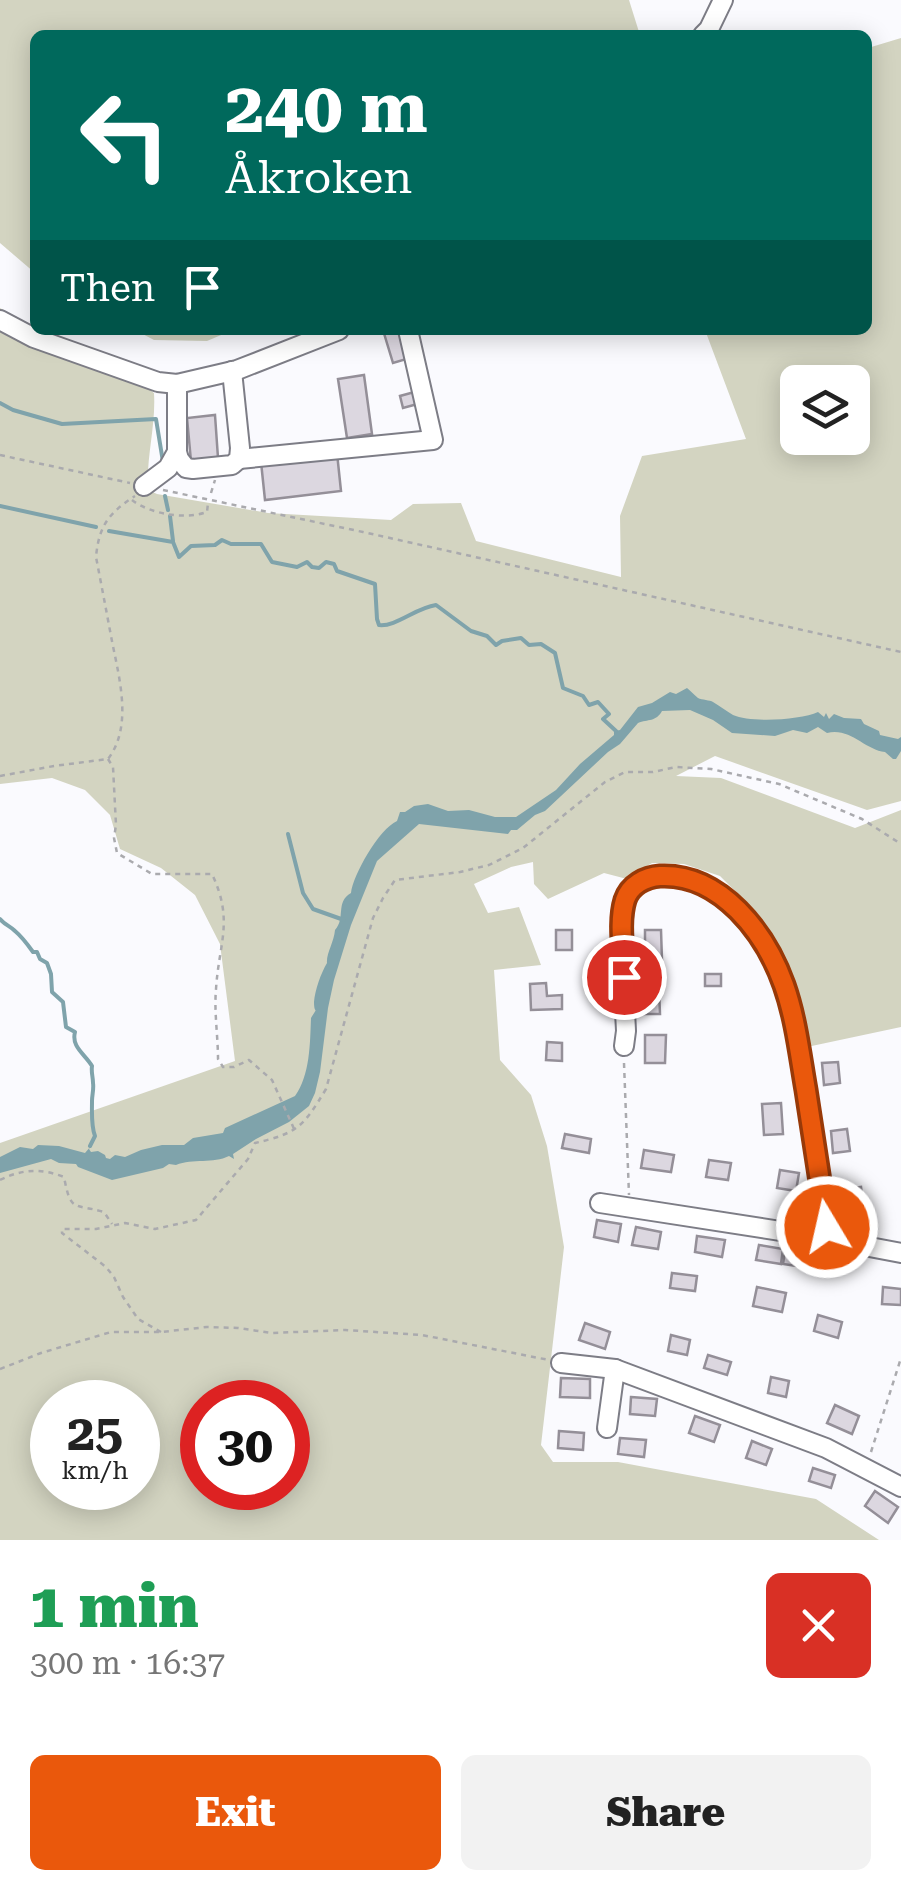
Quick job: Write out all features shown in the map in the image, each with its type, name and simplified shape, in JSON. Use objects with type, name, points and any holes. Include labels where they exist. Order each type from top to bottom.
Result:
[{"type":"street","points":[[708,30],[723,0]]},
{"type":"street","points":[[0,320],[34,338],[158,382],[177,384],[232,371],[326,335]]},
{"type":"street","points":[[239,458],[433,440],[409,335]]},
{"type":"street","points":[[177,384],[179,460],[194,470],[232,465],[239,458],[240,448],[232,371]]},
{"type":"street","points":[[137,492],[168,468],[177,452]]},
{"type":"street","points":[[624,1046],[623,917],[630,891],[652,876],[666,876],[722,894],[764,944],[784,986],[800,1048],[828,1239]]},
{"type":"street","points":[[600,1203],[901,1253]]},
{"type":"street","points":[[561,1363],[615,1369],[797,1436],[901,1487]]},
{"type":"street","points":[[607,1428],[615,1369]]},
{"type":"path","points":[[0,454],[137,492],[382,536],[901,652]]},
{"type":"path","points":[[137,492],[142,507],[159,512],[197,516],[206,512],[208,503]]},
{"type":"path","points":[[0,776],[108,760],[116,748],[121,704],[96,556],[105,521],[137,492]]},
{"type":"path","points":[[108,760],[114,767],[117,853],[152,874],[212,874],[219,889],[225,932],[215,992],[218,1059],[222,1067],[250,1060],[272,1080],[295,1131]]},
{"type":"path","points":[[161,1332],[138,1319],[106,1267],[62,1234],[62,1229],[96,1229],[125,1222],[154,1230],[196,1220],[248,1159],[255,1143],[295,1131],[326,1089],[373,918],[395,880],[489,865],[523,848],[606,782],[625,772],[676,767],[711,769],[778,784],[862,819],[901,844]]},
{"type":"path","points":[[624,1046],[630,1207]]},
{"type":"path","points":[[0,1180],[27,1170],[50,1171],[64,1177],[69,1200],[79,1208],[104,1212],[112,1226]]},
{"type":"path","points":[[0,1369],[111,1332],[206,1327],[271,1334],[346,1330],[422,1334],[561,1363]]},
{"type":"path","points":[[866,1467],[901,1358]]},
{"type":"green space","points":[[0,0],[629,0],[638,30],[30,30],[30,269],[0,243]]},
{"type":"green space","points":[[901,38],[901,801],[867,810],[715,756],[676,776],[721,778],[855,828],[901,810],[901,1027],[807,1047],[792,977],[758,914],[720,876],[684,864],[652,863],[627,879],[604,873],[548,899],[534,884],[533,862],[511,867],[474,884],[488,913],[519,907],[541,965],[494,970],[500,1060],[531,1095],[547,1146],[564,1247],[541,1445],[553,1462],[618,1462],[816,1499],[879,1540],[0,1540],[0,1143],[235,1061],[220,944],[195,895],[161,868],[120,849],[110,815],[85,790],[52,778],[0,784],[0,308],[30,324],[30,335],[51,335],[137,380],[154,393],[148,490],[157,494],[268,513],[391,520],[413,504],[461,503],[476,541],[621,577],[620,516],[642,456],[746,439],[707,335],[872,335],[872,47]]},
{"type":"green space","points":[[144,335],[221,335],[207,341],[154,340]]},
{"type":"water","points":[[687,688],[698,698],[712,701],[733,715],[751,719],[776,720],[818,712],[824,717],[826,713],[829,719],[834,714],[861,719],[880,735],[901,737],[901,751],[893,759],[843,733],[827,733],[818,727],[807,733],[793,730],[775,736],[732,733],[690,710],[662,711],[654,719],[638,723],[545,811],[517,830],[508,834],[419,824],[377,861],[351,925],[334,980],[320,1072],[309,1106],[233,1154],[234,1159],[229,1156],[169,1164],[112,1180],[76,1164],[51,1159],[0,1173],[0,1157],[20,1147],[59,1146],[85,1153],[91,1146],[91,1152],[98,1151],[106,1158],[125,1157],[223,1133],[225,1128],[295,1096],[306,1069],[316,992],[343,901],[351,893],[368,853],[382,833],[397,821],[400,812],[428,804],[448,811],[516,817],[556,790],[614,731],[620,730],[638,707]]},
{"type":"building","points":[[385,335],[403,335],[410,358],[393,363]]},
{"type":"building","points":[[364,375],[372,434],[347,438],[338,379]]},
{"type":"building","points":[[418,391],[421,403],[403,408],[400,396]]},
{"type":"building","points":[[215,415],[218,458],[191,461],[187,418]]},
{"type":"building","points":[[337,453],[341,491],[265,500],[261,462]]},
{"type":"building","points":[[556,930],[572,930],[572,950],[556,950]]},
{"type":"building","points":[[645,930],[661,930],[662,960],[641,961]]},
{"type":"building","points":[[705,974],[721,974],[721,986],[705,986]]},
{"type":"building","points":[[546,983],[547,996],[562,995],[562,1009],[531,1010],[530,984]]},
{"type":"building","points":[[644,988],[659,988],[660,1014],[644,1014]]},
{"type":"building","points":[[645,1035],[666,1035],[665,1063],[645,1063]]},
{"type":"building","points":[[547,1042],[562,1043],[562,1061],[546,1060]]},
{"type":"building","points":[[838,1062],[840,1083],[824,1085],[822,1063]]},
{"type":"building","points":[[781,1103],[783,1134],[764,1135],[762,1104]]},
{"type":"building","points":[[847,1129],[850,1151],[833,1153],[831,1131]]},
{"type":"building","points":[[565,1134],[591,1139],[589,1153],[562,1148]]},
{"type":"building","points":[[644,1150],[674,1155],[671,1172],[641,1168]]},
{"type":"building","points":[[709,1160],[731,1163],[728,1180],[706,1177]]},
{"type":"building","points":[[780,1170],[799,1173],[796,1191],[777,1188]]},
{"type":"building","points":[[861,1187],[864,1212],[841,1215],[838,1190]]},
{"type":"building","points":[[597,1220],[621,1224],[618,1242],[594,1237]]},
{"type":"building","points":[[636,1227],[661,1232],[658,1249],[632,1245]]},
{"type":"building","points":[[697,1236],[725,1240],[722,1257],[695,1252]]},
{"type":"building","points":[[759,1245],[783,1249],[781,1264],[756,1260]]},
{"type":"building","points":[[785,1251],[799,1253],[797,1266],[783,1264]]},
{"type":"building","points":[[672,1273],[697,1276],[695,1291],[670,1288]]},
{"type":"building","points":[[757,1287],[786,1293],[782,1312],[753,1306]]},
{"type":"building","points":[[883,1287],[901,1289],[901,1305],[882,1304]]},
{"type":"building","points":[[818,1315],[842,1322],[838,1338],[814,1331]]},
{"type":"building","points":[[585,1323],[610,1332],[605,1349],[579,1340]]},
{"type":"building","points":[[671,1335],[690,1340],[687,1355],[668,1351]]},
{"type":"building","points":[[708,1355],[731,1362],[727,1375],[704,1368]]},
{"type":"building","points":[[771,1377],[789,1381],[786,1397],[768,1393]]},
{"type":"building","points":[[561,1378],[590,1379],[590,1398],[560,1397]]},
{"type":"building","points":[[631,1397],[657,1399],[655,1416],[630,1414]]},
{"type":"building","points":[[835,1405],[859,1416],[852,1434],[827,1423]]},
{"type":"building","points":[[695,1416],[720,1425],[714,1442],[689,1433]]},
{"type":"building","points":[[559,1431],[584,1433],[583,1450],[558,1448]]},
{"type":"building","points":[[620,1438],[646,1440],[644,1457],[618,1454]]},
{"type":"building","points":[[752,1441],[772,1449],[766,1465],[746,1458]]},
{"type":"building","points":[[813,1468],[835,1475],[831,1488],[809,1481]]},
{"type":"building","points":[[875,1491],[898,1507],[888,1523],[865,1506]]},
{"type":"waterway","points":[[0,403],[62,424],[156,419],[163,462]]},
{"type":"waterway","points":[[165,496],[168,510]]},
{"type":"waterway","points":[[0,506],[96,527]]},
{"type":"waterway","points":[[170,516],[173,541]]},
{"type":"waterway","points":[[109,531],[173,542],[179,557],[191,546],[215,545],[222,540],[231,544],[261,544],[272,562],[297,567],[307,562],[319,568],[326,562],[334,564],[337,571],[375,584],[379,625],[436,605],[496,645],[521,638],[529,645],[541,644],[555,653],[563,688],[583,696],[589,705],[598,702],[609,714],[603,719],[616,731]]},
{"type":"waterway","points":[[288,834],[303,893],[313,909],[344,920]]},
{"type":"waterway","points":[[0,919],[47,963],[52,992],[63,1002],[66,1027],[75,1032],[77,1046],[92,1066],[95,1136],[90,1146]]},
{"type":"route","points":[[624,977],[625,901],[640,881],[652,876],[685,879],[722,894],[737,910],[764,944],[784,986],[800,1048],[827,1227]]}]
